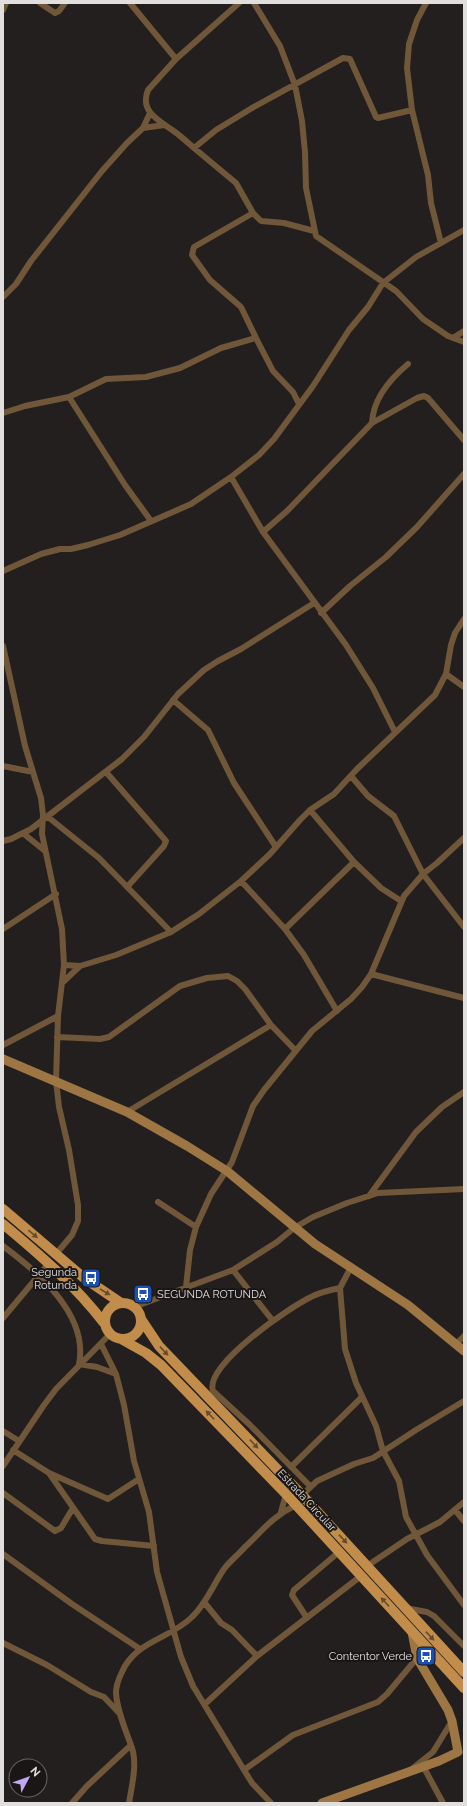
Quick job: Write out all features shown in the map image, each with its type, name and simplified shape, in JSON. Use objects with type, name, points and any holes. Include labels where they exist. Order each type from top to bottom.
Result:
[{"type":"main road","points":[[3,1209],[84,1278],[121,1303]]},
{"type":"main road","points":[[3,1224],[49,1263],[92,1306],[110,1334],[122,1339],[133,1336],[138,1331],[141,1319],[139,1312],[134,1307],[121,1303],[108,1309],[104,1323]]},
{"type":"main road","name":"Estrada Circular","points":[[141,1319],[164,1350],[302,1495],[464,1672]]},
{"type":"main road","name":"Estrada Circular","points":[[122,1339],[146,1353],[161,1365],[286,1494],[464,1688]]},
{"type":"street","points":[[3,10],[6,3]]},
{"type":"street","points":[[40,3],[55,13],[59,11],[65,3]]},
{"type":"street","points":[[130,3],[176,59]]},
{"type":"street","points":[[239,3],[176,59],[148,90],[146,107],[150,113],[164,125],[182,137],[236,183],[253,214],[263,222],[284,223],[314,231]]},
{"type":"street","points":[[254,3],[280,46],[295,85],[304,136],[306,188],[314,222],[314,231],[318,238],[362,266],[383,283],[396,291],[423,319],[453,338],[464,342]]},
{"type":"street","points":[[426,3],[416,25],[407,55],[407,68],[412,110],[428,175],[431,199],[441,243]]},
{"type":"street","points":[[194,148],[216,130],[252,108],[343,58],[350,59],[376,117],[378,118],[412,110]]},
{"type":"street","points":[[3,297],[16,284],[31,262],[102,171],[127,143],[143,128],[150,113]]},
{"type":"street","points":[[143,128],[164,125]]},
{"type":"street","points":[[253,214],[194,247],[192,255],[210,280],[241,308],[273,371],[293,392],[299,404]]},
{"type":"street","points":[[3,571],[41,554],[60,549],[71,550],[88,545],[152,521],[191,504],[231,477],[259,455],[274,438],[327,365],[349,330],[368,307],[383,283],[402,267],[464,230]]},
{"type":"street","points":[[453,338],[464,331]]},
{"type":"street","points":[[3,413],[25,406],[69,397],[106,379],[120,377],[146,377],[180,368],[221,348],[256,338]]},
{"type":"street","points":[[372,423],[372,412],[382,392],[408,364]]},
{"type":"street","points":[[263,532],[288,511],[372,423],[424,396],[428,398],[464,440]]},
{"type":"street","points":[[69,397],[125,485],[152,521]]},
{"type":"street","points":[[321,613],[350,586],[386,557],[417,527],[464,474]]},
{"type":"street","points":[[231,477],[263,532],[314,604],[346,645],[373,688],[395,732]]},
{"type":"street","points":[[3,841],[24,834],[122,759],[144,738],[174,700],[204,670],[314,604]]},
{"type":"street","points":[[64,965],[80,966],[116,955],[159,938],[199,914],[241,881],[276,847],[310,810],[334,794],[395,732],[435,695],[446,674],[450,645],[455,633],[464,619]]},
{"type":"street","points":[[3,646],[25,746],[41,798],[42,834],[56,894],[62,929],[64,965],[58,1016],[56,1082],[59,1106],[78,1205],[78,1221],[72,1235],[56,1254]]},
{"type":"street","points":[[446,674],[464,687]]},
{"type":"street","points":[[174,700],[208,730],[234,783],[276,847]]},
{"type":"street","points":[[3,766],[33,772]]},
{"type":"street","points":[[106,772],[166,841],[164,846],[128,886]]},
{"type":"street","points":[[351,776],[368,796],[394,816],[423,874],[464,928]]},
{"type":"street","points":[[310,810],[354,862],[381,888],[401,902]]},
{"type":"street","points":[[48,817],[99,858],[128,886],[171,932]]},
{"type":"street","points":[[24,834],[45,851]]},
{"type":"street","points":[[186,1287],[190,1250],[196,1227],[211,1194],[232,1162],[253,1106],[264,1090],[312,1031],[352,999],[371,974],[401,902],[423,874],[464,838]]},
{"type":"street","points":[[284,928],[354,862]]},
{"type":"street","points":[[241,881],[284,928],[304,955],[337,1011]]},
{"type":"street","points":[[3,929],[56,894]]},
{"type":"street","points":[[159,938],[161,923]]},
{"type":"street","points":[[62,982],[80,966]]},
{"type":"street","points":[[371,974],[464,998]]},
{"type":"street","points":[[58,1037],[109,1037],[180,986],[222,976],[232,977],[245,989],[271,1025],[296,1051]]},
{"type":"street","points":[[3,1045],[58,1016]]},
{"type":"street","points":[[127,1112],[271,1025]]},
{"type":"street","points":[[3,1059],[127,1112],[226,1171],[315,1244],[408,1305],[464,1351]]},
{"type":"street","points":[[369,1196],[416,1132],[442,1107],[464,1092]]},
{"type":"street","points":[[134,1307],[233,1270],[277,1242],[294,1228],[313,1217],[369,1196],[378,1193],[464,1189]]},
{"type":"street","points":[[158,1202],[196,1227]]},
{"type":"street","points":[[3,1246],[20,1259],[55,1292],[73,1318],[80,1338],[82,1351],[79,1364]]},
{"type":"street","points":[[3,1318],[49,1263]]},
{"type":"street","points":[[351,1267],[340,1288],[345,1349],[362,1397],[376,1426],[384,1451],[399,1481],[406,1517],[414,1535],[464,1605]]},
{"type":"street","points":[[233,1270],[273,1321]]},
{"type":"street","points":[[310,1486],[213,1390],[212,1382],[222,1366],[236,1350],[273,1321],[312,1296],[328,1290],[340,1288]]},
{"type":"street","points":[[3,1466],[44,1405],[79,1364],[110,1334]]},
{"type":"street","points":[[456,1344],[464,1336]]},
{"type":"street","points":[[101,1344],[116,1374],[149,1512],[157,1572],[186,1672],[252,1783],[271,1803]]},
{"type":"street","points":[[79,1364],[97,1367],[116,1374]]},
{"type":"street","points":[[291,1467],[362,1397]]},
{"type":"street","points":[[302,1495],[310,1486],[354,1464],[373,1458],[464,1401]]},
{"type":"street","points":[[3,1431],[19,1441]]},
{"type":"street","points":[[14,1450],[49,1473],[108,1499],[140,1479]]},
{"type":"street","points":[[49,1473],[95,1539],[154,1546]]},
{"type":"street","points":[[3,1493],[55,1531],[61,1528],[73,1508]]},
{"type":"street","points":[[282,1512],[286,1494]]},
{"type":"street","points":[[367,1566],[414,1535],[440,1522],[464,1502]]},
{"type":"street","points":[[129,1803],[134,1772],[134,1756],[120,1714],[116,1692],[122,1672],[130,1658],[140,1649],[152,1641],[174,1631],[192,1617],[204,1602],[233,1558],[265,1526],[282,1512],[296,1505]]},
{"type":"street","points":[[455,1510],[464,1520]]},
{"type":"street","points":[[307,1618],[292,1595],[294,1590],[339,1552]]},
{"type":"street","points":[[3,1554],[72,1604],[140,1649]]},
{"type":"street","points":[[205,1704],[257,1656],[361,1576]]},
{"type":"street","points":[[204,1602],[221,1623],[232,1630],[257,1656]]},
{"type":"street","points":[[404,1607],[427,1612],[434,1616],[464,1646]]},
{"type":"street","points":[[322,1803],[461,1751],[452,1721],[441,1696],[417,1658],[412,1632]]},
{"type":"street","points":[[3,1643],[48,1665],[91,1692],[104,1697],[120,1714]]},
{"type":"street","points":[[244,1770],[293,1735],[378,1702],[387,1694],[417,1658]]},
{"type":"street","points":[[104,1697],[116,1692]]},
{"type":"street","points":[[412,1770],[433,1752],[452,1721]]},
{"type":"street","points":[[72,1803],[87,1786],[131,1745]]},
{"type":"street","points":[[423,1766],[443,1803]]},
{"type":"place","name":"Segunda Rotunda","points":[[91,1278]]},
{"type":"place","name":"SEGUNDA ROTUNDA","points":[[143,1294]]},
{"type":"place","name":"Contentor Verde","points":[[426,1656]]}]
